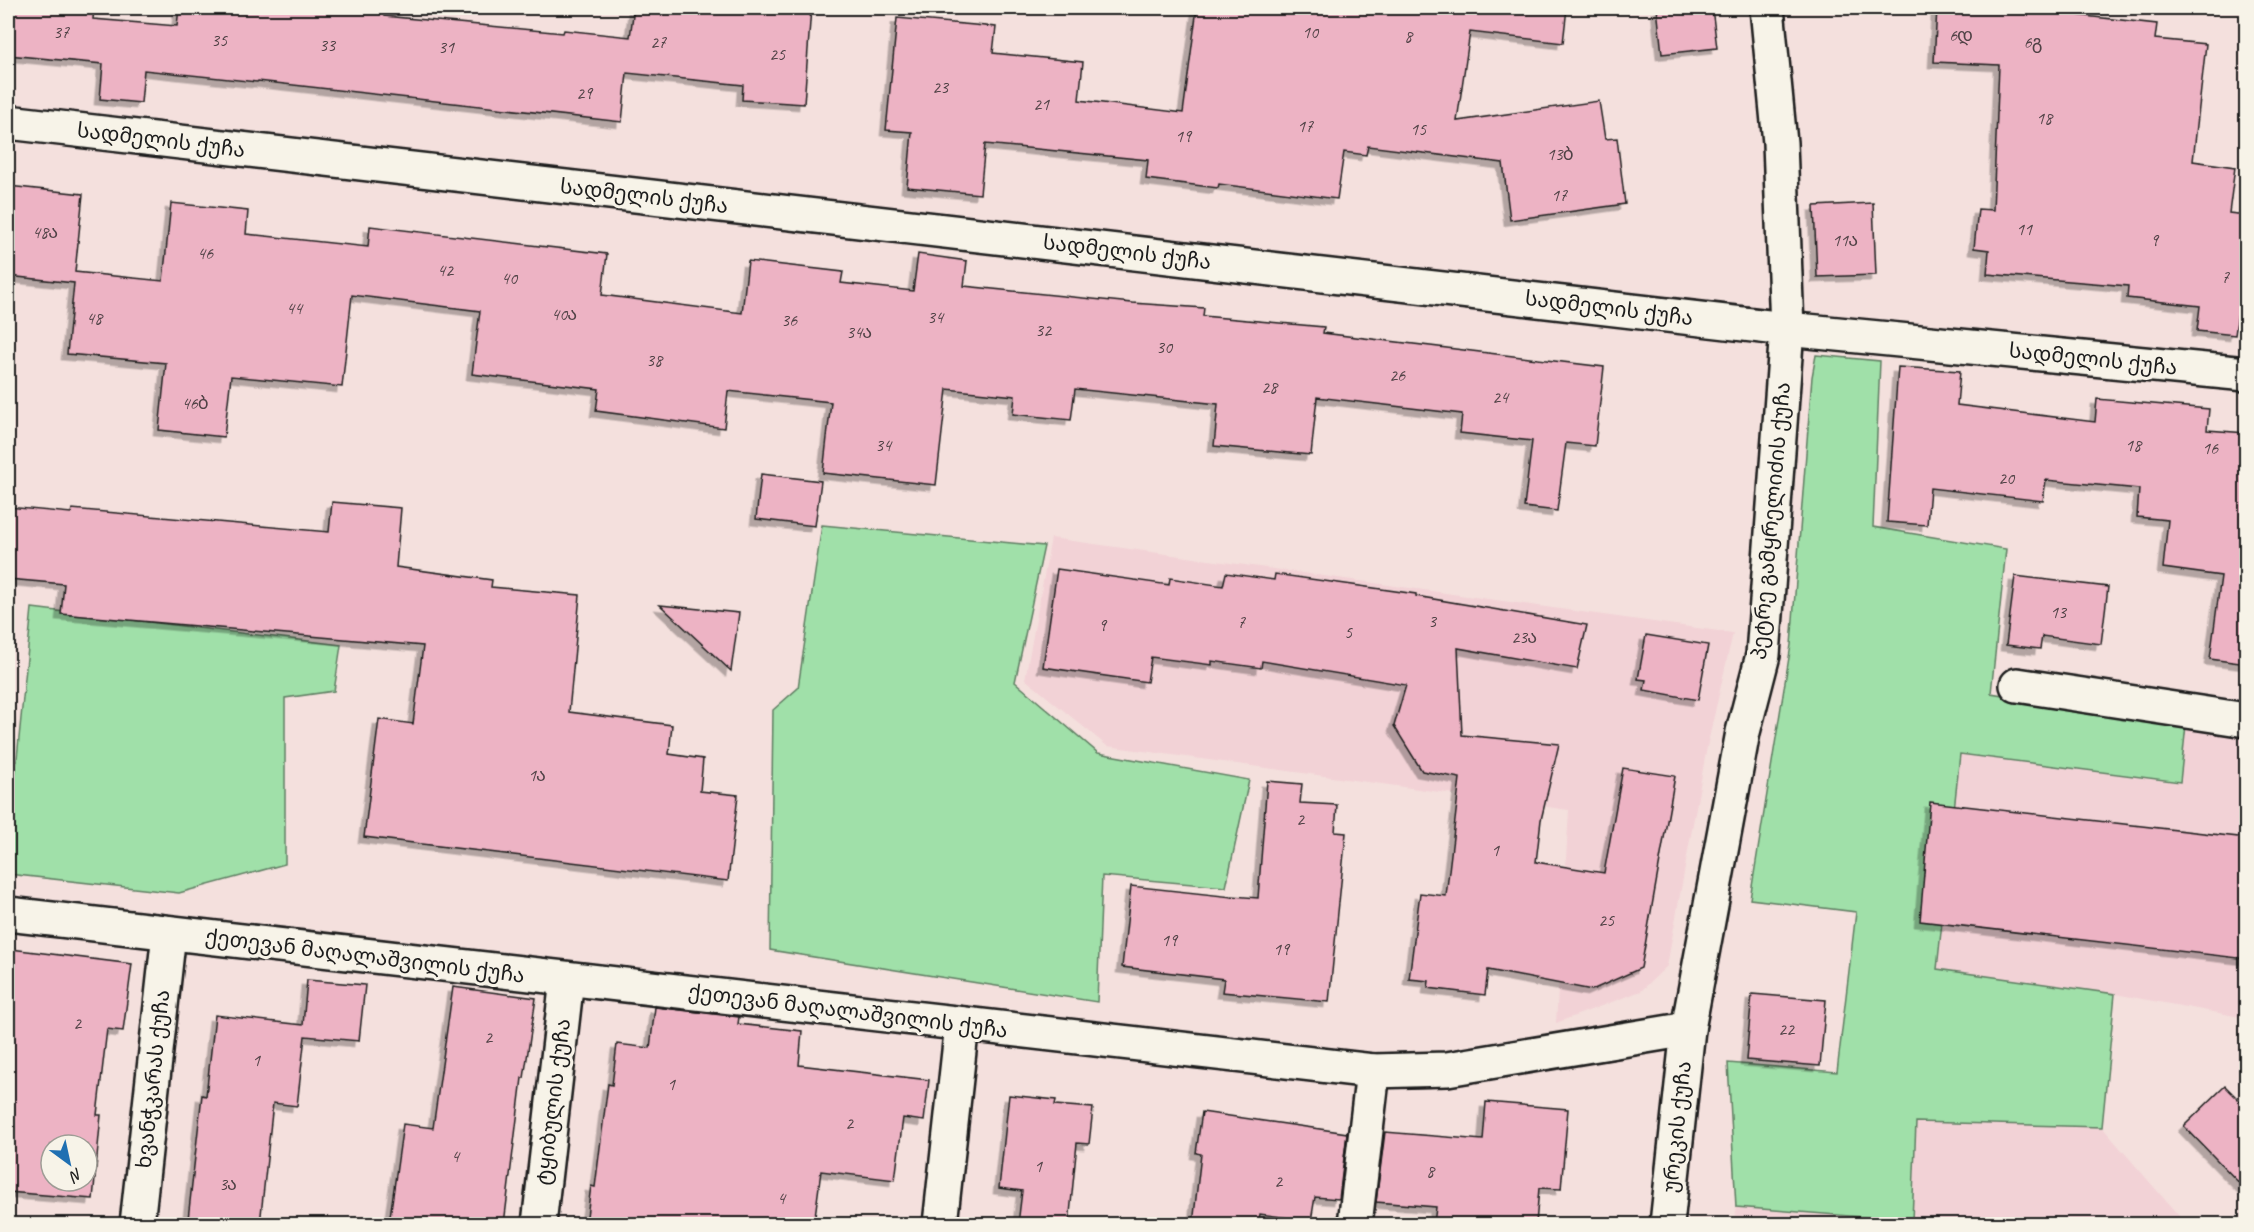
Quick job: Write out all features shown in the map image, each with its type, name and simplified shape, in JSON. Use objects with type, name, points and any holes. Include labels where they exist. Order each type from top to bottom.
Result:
[{"type":"street","name":"პეტრე გამყრელიძის ქუჩა","points":[[1688,1029],[1743,732],[1763,655],[1787,329],[1780,143],[1767,8]]},
{"type":"street","name":"სადმელის ქუჩა","points":[[8,122],[1787,329],[2247,374]]},
{"type":"street","points":[[2018,685],[2247,720]]},
{"type":"street","name":"ქეთევან მაღალაშვილის ქუჩა","points":[[8,914],[1373,1071],[1448,1069],[1688,1029]]},
{"type":"street","name":"ხვანჭკარას ქუჩა","points":[[137,1224],[169,933]]},
{"type":"street","name":"ტყიბულის ქუჩა","points":[[539,1224],[567,979]]},
{"type":"street","points":[[940,1224],[962,1024]]},
{"type":"street","name":"ურეკის ქუჩა","points":[[1667,1224],[1688,1029]]},
{"type":"street","points":[[1355,1224],[1373,1071]]},
{"type":"shaded area","points":[[1051,538],[1733,633],[1707,747],[1667,966],[1641,991],[1556,1023],[1569,810],[1107,746],[1025,679]]},
{"type":"shaded area","points":[[2186,725],[2246,734],[2246,1018],[2115,994],[1937,969],[1960,754],[2180,782]]},
{"type":"shaded area","points":[[1916,1122],[2102,1127],[2186,1224],[1735,1224],[1736,1207],[1912,1220]]},
{"type":"green space","points":[[1816,355],[1880,361],[1873,527],[2006,549],[1991,693],[2186,725],[2180,782],[1960,754],[1937,969],[2115,994],[2102,1127],[1916,1122],[1912,1221],[1736,1207],[1728,1063],[1837,1072],[1856,912],[1750,899],[1791,645],[1812,377]]},
{"type":"green space","points":[[822,525],[1044,546],[1015,682],[1098,753],[1249,780],[1226,887],[1102,876],[1097,1002],[770,950],[773,710],[798,688]]},
{"type":"green space","points":[[32,608],[341,645],[334,691],[285,698],[285,864],[179,893],[8,874],[8,788],[14,788]]},
{"type":"building","points":[[8,8],[94,8],[93,19],[177,26],[179,8],[385,8],[384,16],[630,37],[634,8],[811,8],[804,104],[742,100],[743,85],[627,73],[622,122],[144,70],[141,103],[100,99],[103,64],[8,55]]},
{"type":"building","points":[[1197,8],[1567,8],[1563,43],[1470,32],[1457,121],[1599,101],[1605,139],[1617,138],[1625,204],[1510,220],[1503,163],[1368,146],[1366,155],[1344,152],[1337,199],[1219,184],[1218,188],[1146,179],[1148,160],[985,144],[980,194],[907,187],[912,132],[886,130],[897,18],[996,27],[993,53],[1083,62],[1079,100],[1183,113]]},
{"type":"building","points":[[1657,8],[1712,8],[1717,48],[1662,54]]},
{"type":"building","points":[[1937,8],[2067,9],[2067,14],[2157,24],[2155,39],[2206,44],[2193,161],[2235,167],[2229,213],[2246,215],[2242,247],[2247,247],[2247,307],[2239,306],[2235,335],[2197,331],[2200,306],[2127,298],[2128,286],[1987,274],[1989,250],[1974,248],[1978,209],[1993,210],[1999,65],[1934,62]]},
{"type":"building","points":[[8,186],[83,194],[75,272],[163,281],[171,203],[248,211],[246,234],[368,247],[370,226],[607,254],[602,295],[742,313],[748,261],[843,272],[841,283],[913,291],[918,254],[967,261],[964,286],[1204,308],[1203,316],[1324,327],[1323,333],[1604,367],[1595,446],[1566,443],[1557,511],[1524,507],[1532,441],[1460,433],[1462,414],[1317,397],[1311,455],[1214,446],[1218,404],[1075,389],[1071,420],[1013,414],[1015,396],[947,389],[936,485],[823,473],[831,402],[728,391],[724,428],[596,411],[599,389],[472,374],[480,311],[352,295],[342,387],[231,376],[224,437],[159,430],[166,363],[67,354],[74,283],[8,276]]},
{"type":"building","points":[[1873,203],[1876,275],[1817,277],[1814,206]]},
{"type":"building","points":[[1898,367],[1960,371],[1957,405],[2095,422],[2097,399],[2209,409],[2207,430],[2247,433],[2247,664],[2210,659],[2221,576],[2163,568],[2168,520],[2137,517],[2139,489],[2046,480],[2043,501],[1930,488],[1927,525],[1887,522]]},
{"type":"building","points":[[761,474],[821,481],[815,526],[756,519]]},
{"type":"building","points":[[332,502],[401,508],[396,567],[492,580],[491,587],[580,595],[569,712],[672,725],[669,754],[703,759],[700,791],[738,795],[728,881],[364,837],[379,719],[413,724],[423,646],[61,614],[64,584],[8,579],[8,507],[71,513],[72,509],[329,532]]},
{"type":"building","points":[[1057,569],[1169,585],[1170,578],[1223,586],[1226,573],[1274,580],[1275,574],[1416,594],[1416,596],[1587,625],[1577,669],[1458,648],[1462,735],[1559,744],[1541,820],[1536,862],[1604,873],[1623,768],[1675,776],[1641,968],[1592,990],[1488,970],[1485,995],[1428,988],[1429,981],[1409,979],[1420,893],[1446,896],[1460,778],[1422,771],[1394,726],[1406,685],[1262,661],[1261,668],[1212,661],[1212,665],[1151,657],[1147,682],[1043,667]]},
{"type":"building","points":[[2015,576],[2108,587],[2101,644],[2042,636],[2040,649],[2006,645]]},
{"type":"building","points":[[660,605],[739,613],[731,671]]},
{"type":"building","points":[[1646,635],[1708,645],[1698,700],[1644,690],[1646,680],[1638,679]]},
{"type":"building","points":[[1267,781],[1302,784],[1300,803],[1337,805],[1335,832],[1346,833],[1329,1002],[1222,992],[1224,979],[1122,967],[1131,886],[1258,898]]},
{"type":"building","points":[[1930,802],[2247,838],[2247,959],[1920,921]]},
{"type":"building","points":[[11,949],[132,964],[123,1031],[107,1029],[97,1115],[101,1115],[99,1136],[99,1133],[39,1133],[39,1193],[94,1193],[93,1199],[8,1192],[8,981]]},
{"type":"building","points":[[307,980],[365,985],[359,1041],[305,1036],[297,1106],[273,1103],[260,1224],[188,1219],[202,1095],[206,1096],[215,1015],[303,1025]]},
{"type":"building","points":[[453,987],[536,998],[524,1078],[522,1078],[504,1224],[389,1224],[403,1124],[433,1128]]},
{"type":"building","points":[[1752,994],[1826,1000],[1820,1066],[1746,1060]]},
{"type":"building","points":[[655,1007],[739,1017],[738,1024],[802,1031],[799,1065],[929,1080],[924,1121],[903,1118],[895,1180],[821,1171],[814,1224],[586,1224],[591,1186],[595,1187],[608,1084],[612,1085],[617,1044],[650,1048]]},
{"type":"building","points":[[2225,1086],[2247,1108],[2247,1191],[2184,1126]]},
{"type":"building","points":[[1009,1095],[1056,1100],[1055,1105],[1093,1108],[1089,1144],[1077,1143],[1069,1224],[1018,1224],[1022,1191],[999,1188]]},
{"type":"building","points":[[1486,1102],[1568,1109],[1561,1189],[1539,1188],[1536,1224],[1434,1224],[1436,1207],[1376,1202],[1385,1132],[1483,1140]]},
{"type":"building","points":[[1202,1112],[1347,1133],[1339,1199],[1315,1197],[1311,1221],[1260,1214],[1258,1224],[1193,1224],[1201,1154],[1196,1153]]}]
